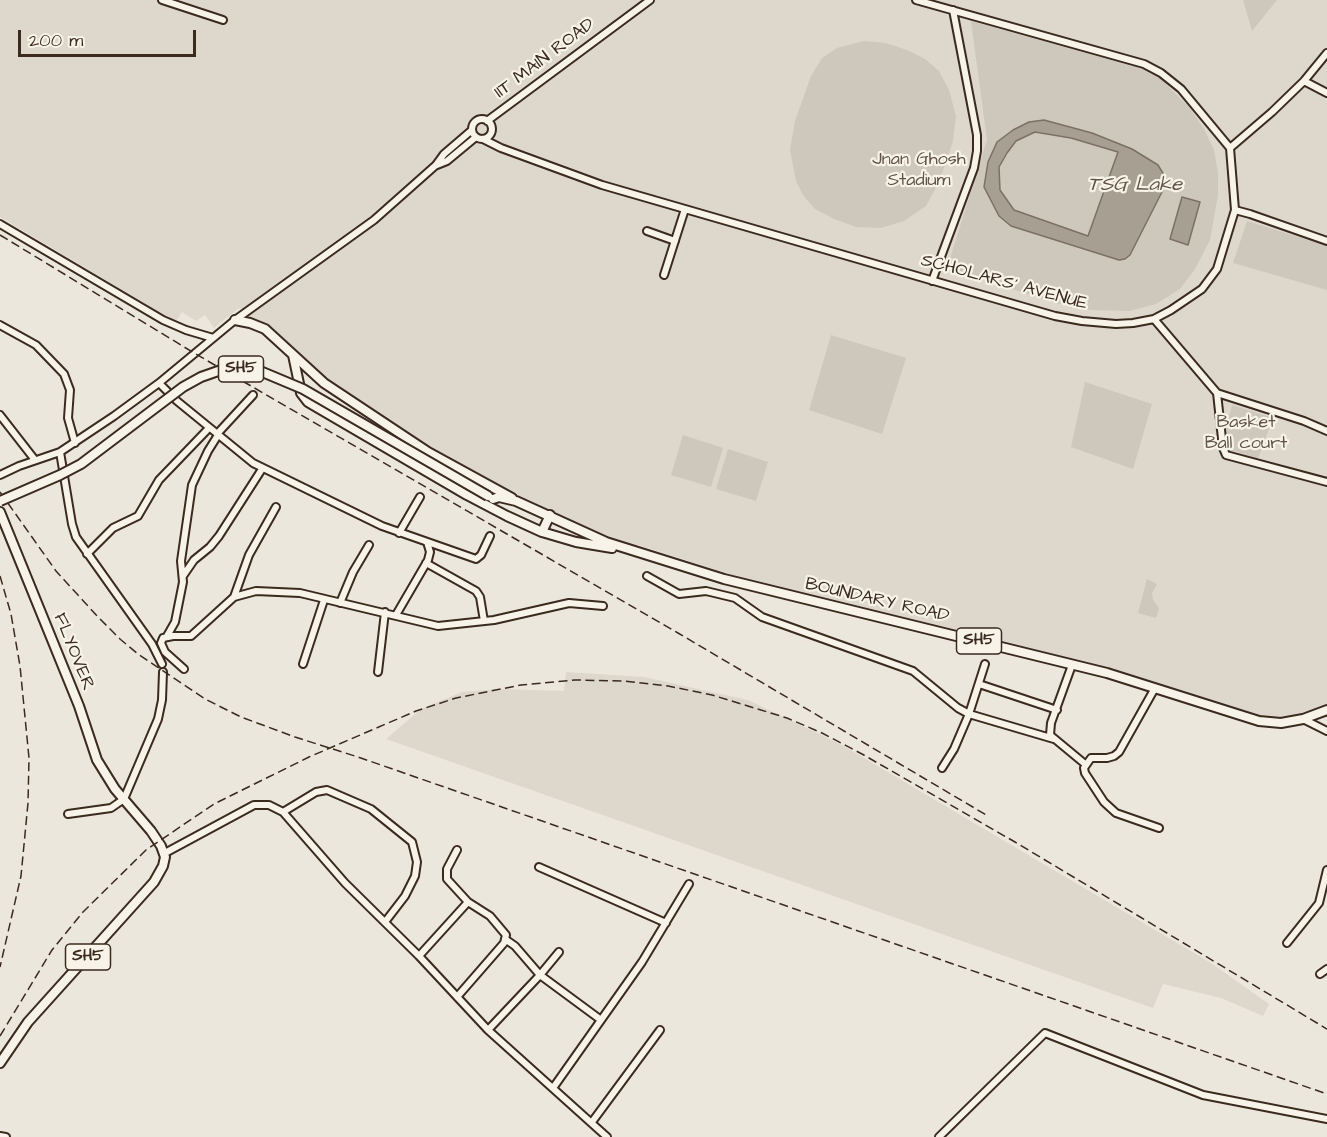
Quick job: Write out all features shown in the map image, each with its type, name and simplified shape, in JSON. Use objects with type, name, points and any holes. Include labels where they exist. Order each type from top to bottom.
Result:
[{"type":"main road","points":[[235,320],[264,329],[324,383],[428,452],[516,501]]},
{"type":"main road","name":"BOUNDARY ROAD","points":[[293,356],[301,393],[308,402],[467,495],[542,532],[576,542],[628,550]]},
{"type":"main road","name":"SH5","points":[[0,501],[60,476],[81,464],[183,387],[201,377],[221,370],[240,368],[260,371],[303,389],[490,497],[516,501]]},
{"type":"main road","points":[[490,497],[500,512]]},
{"type":"main road","name":"BOUNDARY ROAD","points":[[516,501],[628,550],[756,588],[950,633],[1107,673],[1258,721],[1281,723],[1303,719],[1327,710]]},
{"type":"main road","name":"FLYOVER","points":[[0,512],[79,706],[97,760],[114,789],[151,831],[165,853]]},
{"type":"main road","points":[[542,532],[550,515]]},
{"type":"main road","name":"SH5","points":[[0,1063],[28,1022],[154,882],[163,866],[165,853]]},
{"type":"street","points":[[162,0],[224,20]]},
{"type":"street","name":"IIT MAIN ROAD","points":[[487,121],[650,0]]},
{"type":"street","points":[[916,0],[1144,64],[1161,73],[1181,89],[1230,147],[1272,112],[1304,81],[1327,53]]},
{"type":"street","points":[[932,281],[971,176],[977,151],[978,135],[953,9]]},
{"type":"street","points":[[1304,81],[1327,93]]},
{"type":"street","points":[[0,475],[60,452],[159,383],[235,320],[374,220],[436,165],[444,154],[472,130],[475,122],[481,119],[491,125],[492,131],[489,137],[480,138],[447,161],[436,165]]},
{"type":"street","points":[[472,130],[480,138]]},
{"type":"street","name":"SCHOLARS' AVENUE","points":[[480,138],[602,185],[1006,303],[1082,321],[1116,324],[1154,319],[1171,310],[1202,289],[1218,269],[1235,210],[1230,147]]},
{"type":"street","points":[[664,275],[685,209]]},
{"type":"street","points":[[1235,210],[1327,241]]},
{"type":"street","points":[[0,224],[163,320],[213,338]]},
{"type":"street","points":[[648,231],[675,241]]},
{"type":"street","points":[[1154,319],[1217,393],[1304,421],[1327,431]]},
{"type":"street","points":[[0,325],[36,345],[64,374],[70,390],[68,418],[75,442]]},
{"type":"street","points":[[159,383],[209,428],[262,469],[399,533],[476,559],[482,555],[490,536]]},
{"type":"street","points":[[1217,393],[1223,448],[1226,455],[1327,482]]},
{"type":"street","points":[[184,669],[162,648],[161,640],[167,636],[176,619],[183,576],[181,561],[192,485],[218,435],[253,394]]},
{"type":"street","points":[[0,415],[35,460]]},
{"type":"street","points":[[87,554],[113,528],[138,516],[159,480],[209,428]]},
{"type":"street","points":[[60,452],[76,537],[152,644],[162,664]]},
{"type":"street","points":[[183,576],[194,560],[219,536],[262,469]]},
{"type":"street","points":[[399,533],[420,496]]},
{"type":"street","points":[[167,636],[185,637],[195,634],[234,597],[247,561],[276,507]]},
{"type":"street","points":[[396,615],[426,562],[430,552],[427,542]]},
{"type":"street","points":[[340,603],[369,545]]},
{"type":"street","points":[[426,562],[476,591],[480,597],[484,621]]},
{"type":"street","points":[[647,576],[679,594],[706,591],[735,598],[762,617],[906,667],[969,714],[1054,739],[1085,764]]},
{"type":"street","points":[[234,597],[256,591],[300,593],[385,612],[434,626],[484,621],[569,603],[603,606]]},
{"type":"street","points":[[303,664],[324,600]]},
{"type":"street","points":[[378,672],[385,612]]},
{"type":"street","points":[[942,768],[954,749],[969,714],[985,664]]},
{"type":"street","points":[[1054,739],[1050,729],[1072,665]]},
{"type":"street","points":[[68,814],[111,808],[124,799],[158,719],[162,700],[163,672]]},
{"type":"street","points":[[979,684],[1057,710]]},
{"type":"street","points":[[1155,688],[1119,752],[1114,756],[1091,758],[1085,764],[1085,773],[1104,802],[1116,813],[1159,828]]},
{"type":"street","points":[[1303,719],[1327,731]]},
{"type":"street","points":[[282,812],[316,792],[327,790],[371,809],[412,842],[417,862],[415,876],[405,896],[385,922]]},
{"type":"street","points":[[165,853],[254,805],[269,805],[282,812],[345,883],[419,956],[488,1030],[607,1137]]},
{"type":"street","points":[[457,850],[446,874],[450,885],[468,902],[490,916],[503,931],[505,939],[515,946],[540,975],[601,1020]]},
{"type":"street","points":[[539,867],[666,923]]},
{"type":"street","points":[[1287,943],[1319,903],[1327,870]]},
{"type":"street","points":[[553,1088],[642,962],[689,884]]},
{"type":"street","points":[[419,956],[468,902]]},
{"type":"street","points":[[457,997],[505,939]]},
{"type":"street","points":[[488,1030],[559,952]]},
{"type":"street","points":[[1320,974],[1327,969]]},
{"type":"street","points":[[592,1122],[660,1030]]},
{"type":"street","points":[[939,1137],[1045,1033],[1203,1095],[1327,1119]]},
{"type":"street","points":[[0,1136],[6,1137]]},
{"type":"shaded area","points":[[0,0],[1327,0],[1327,706],[1279,719],[1258,716],[1212,700],[988,639],[751,583],[748,580],[638,545],[632,547],[601,536],[461,468],[339,389],[280,337],[239,308],[214,328],[205,315],[196,321],[182,312],[176,321],[0,217]]},
{"type":"shaded area","points":[[566,672],[644,677],[748,700],[842,745],[1211,963],[1269,1004],[1263,1016],[1221,998],[1163,984],[1153,1008],[386,739],[421,709],[462,692],[499,689],[564,691]]},
{"type":"green space","points":[[1243,0],[1277,0],[1252,31]]},
{"type":"green space","points":[[971,21],[1139,68],[1160,78],[1189,107],[1204,129],[1214,150],[1218,173],[1218,195],[1210,240],[1195,269],[1180,289],[1156,304],[1130,311],[1091,310],[1055,303],[947,268],[987,140]]},
{"type":"green space","name":"Jnan Ghosh Stadium","points":[[864,41],[886,43],[925,59],[939,71],[949,90],[956,116],[953,141],[940,180],[926,206],[904,221],[881,228],[856,227],[815,209],[803,195],[796,181],[790,150],[795,121],[811,76],[822,58],[837,48]]},
{"type":"green space","points":[[1247,221],[1327,246],[1327,290],[1233,263]]},
{"type":"green space","points":[[831,335],[906,358],[882,434],[809,410]]},
{"type":"green space","points":[[1085,382],[1152,404],[1133,469],[1071,447]]},
{"type":"green space","name":"Basket Ball court","points":[[1232,405],[1273,418],[1258,459],[1235,451],[1234,454],[1226,449],[1224,436]]},
{"type":"green space","points":[[683,435],[723,448],[711,487],[671,475]]},
{"type":"green space","points":[[728,449],[768,462],[756,501],[716,489]]},
{"type":"green space","points":[[1147,579],[1157,584],[1152,593],[1153,600],[1159,608],[1156,618],[1138,613]]},
{"type":"water","name":"TSG Lake","points":[[1044,120],[1092,133],[1132,149],[1158,165],[1164,175],[1164,188],[1130,255],[1125,259],[1119,260],[1011,226],[999,216],[984,187],[988,162],[997,142],[1029,122]],"holes":[[[1035,132],[1071,138],[1118,152],[1088,236],[1014,210],[1000,190],[999,167],[1016,141]]]},
{"type":"water","points":[[1182,197],[1200,202],[1188,245],[1170,239]]},
{"type":"railway","points":[[0,235],[194,353],[678,633],[988,816]]},
{"type":"railway","points":[[0,492],[56,571],[120,639],[138,654],[205,699],[241,717],[1327,1094]]},
{"type":"railway","points":[[0,576],[11,614],[20,666],[29,758],[28,803],[21,876],[0,967]]},
{"type":"railway","points":[[0,1036],[52,950],[83,912],[146,850],[214,804],[309,757],[416,711],[456,698],[521,685],[575,680],[624,681],[668,686],[712,695],[787,718],[822,733],[1015,842],[1327,1029]]}]
